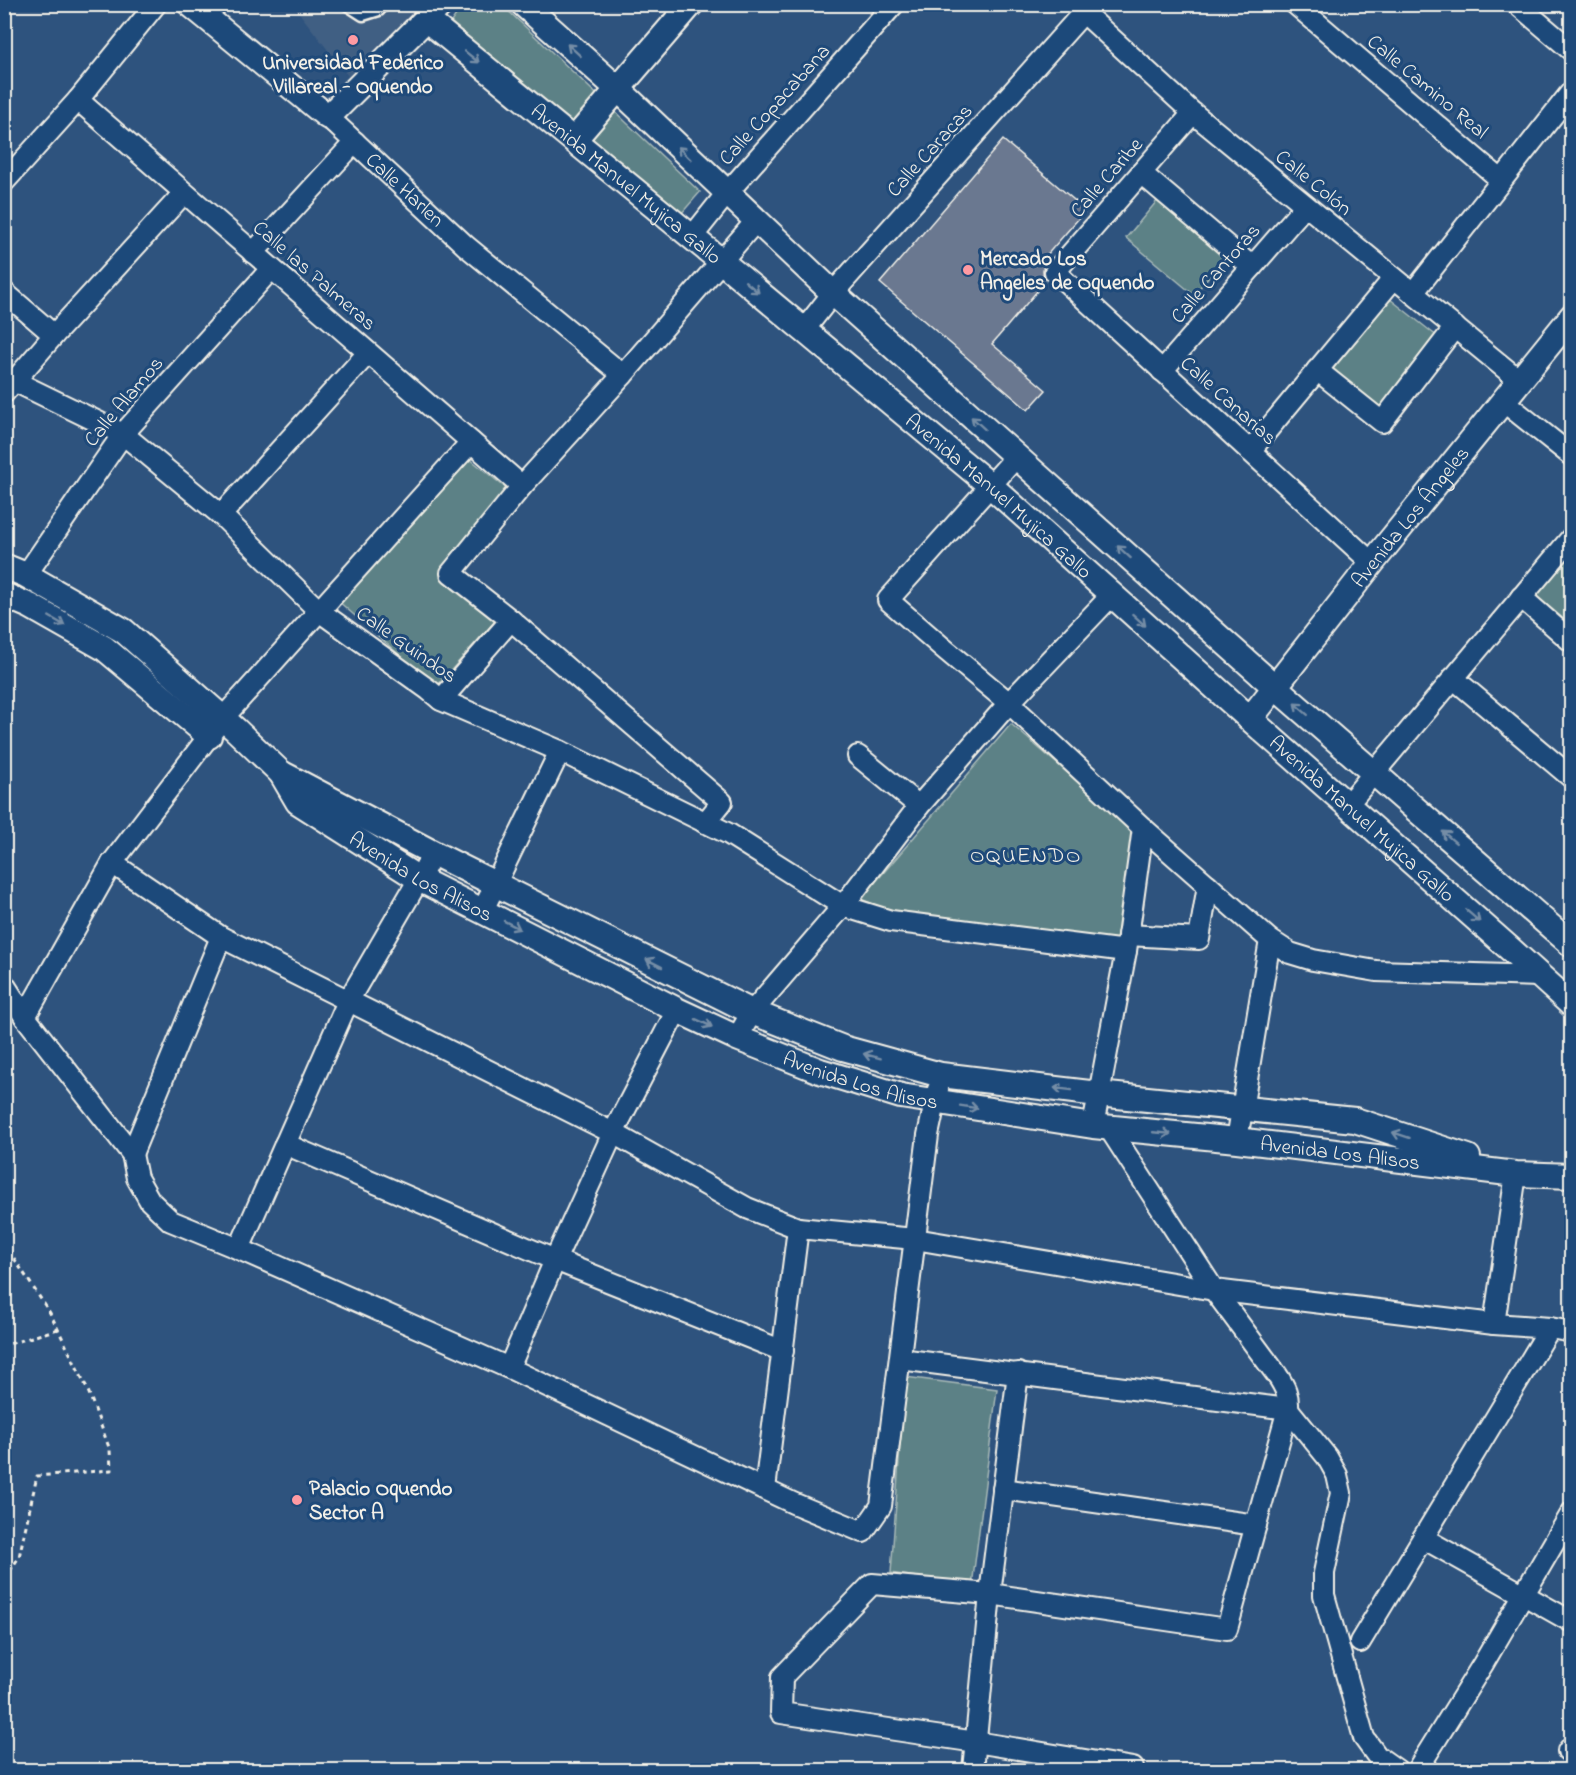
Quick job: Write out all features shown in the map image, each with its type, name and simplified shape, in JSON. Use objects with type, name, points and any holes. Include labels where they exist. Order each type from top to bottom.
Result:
[{"type":"street","points":[[4,182],[78,100],[156,4]]},
{"type":"street","name":"Calle Harlen","points":[[190,4],[327,117],[466,246],[623,375]]},
{"type":"street","name":"Avenida Manuel Mujica Gallo","points":[[523,4],[618,89],[833,293],[1275,687],[1572,945]]},
{"type":"street","points":[[574,140],[691,4]]},
{"type":"street","name":"Calle Copacabana","points":[[692,237],[727,193],[894,4]]},
{"type":"street","name":"Calle Camino Real","points":[[1296,4],[1501,180]]},
{"type":"street","points":[[1517,4],[1572,51]]},
{"type":"street","name":"Calle Colón","points":[[1088,9],[1193,113],[1520,380]]},
{"type":"street","name":"Calle Caracas","points":[[804,330],[833,293],[1088,9]]},
{"type":"street","points":[[327,117],[434,12]]},
{"type":"street","name":"Avenida Manuel Mujica Gallo","points":[[434,12],[574,140],[991,486],[1572,1005]]},
{"type":"street","points":[[1413,293],[1572,91]]},
{"type":"street","name":"Calle las Palmeras","points":[[78,100],[522,486]]},
{"type":"street","name":"Calle Caribe","points":[[1054,272],[1193,113]]},
{"type":"street","points":[[253,253],[355,142]]},
{"type":"street","points":[[1141,173],[1252,267]]},
{"type":"street","points":[[9,387],[184,193]]},
{"type":"street","name":"Calle Cantoras","points":[[1162,371],[1305,206]]},
{"type":"street","points":[[705,823],[722,802],[511,620],[451,573],[522,486],[623,375],[756,220]]},
{"type":"street","name":"Calle Alamos","points":[[15,571],[123,434],[271,269]]},
{"type":"street","name":"Calle Canarias","points":[[1054,272],[1372,563]]},
{"type":"street","points":[[1250,451],[1394,278]]},
{"type":"street","points":[[4,292],[54,335]]},
{"type":"street","name":"Avenida Los Ángeles","points":[[1250,719],[1372,563],[1572,316]]},
{"type":"street","points":[[1317,370],[1382,422],[1455,327]]},
{"type":"street","points":[[220,515],[368,353]]},
{"type":"street","name":"Calle Guindos","points":[[9,387],[123,434],[220,515],[318,611],[441,700],[560,751],[729,834],[843,906],[891,921],[1127,943],[1199,939],[1208,885]]},
{"type":"street","points":[[1503,401],[1572,456]]},
{"type":"street","points":[[25,1017],[112,863],[216,727],[471,442]]},
{"type":"street","points":[[1016,457],[888,600],[1009,703],[1143,828],[1270,940],[1290,953],[1376,971],[1539,976]]},
{"type":"street","points":[[1347,806],[1572,537]]},
{"type":"street","name":"Avenida Los Alisos","points":[[15,571],[124,631],[216,727]]},
{"type":"street","name":"Avenida Los Alisos","points":[[4,595],[30,606],[104,648],[281,773],[433,853],[752,1012],[843,1048],[941,1075],[1098,1094],[1354,1120],[1516,1174]]},
{"type":"street","points":[[736,1038],[752,1012],[843,906],[919,806],[1009,703],[1112,595]]},
{"type":"street","points":[[1521,597],[1572,642]]},
{"type":"street","points":[[441,700],[511,620]]},
{"type":"street","points":[[1453,678],[1572,778]]},
{"type":"street","points":[[483,910],[560,751]]},
{"type":"street","points":[[858,756],[919,806]]},
{"type":"street","name":"Avenida Los Alisos","points":[[281,773],[298,802],[419,879],[677,1010],[736,1038],[820,1071],[901,1096],[1101,1127],[1238,1140],[1516,1174],[1564,1175]]},
{"type":"street","points":[[1133,1768],[781,1713],[782,1677],[872,1584],[990,1594],[1227,1629],[1288,1409],[1288,1397],[1285,1387],[1214,1290],[1101,1127],[1098,1094],[1127,943],[1143,828]]},
{"type":"street","points":[[239,1249],[348,1001],[433,853]]},
{"type":"street","points":[[112,863],[221,937],[613,1133],[747,1208],[798,1228],[915,1239],[1214,1290],[1572,1332]]},
{"type":"street","points":[[132,1154],[221,937]]},
{"type":"street","points":[[1238,1140],[1270,940]]},
{"type":"street","points":[[4,984],[25,1017],[132,1154],[138,1178],[150,1201],[171,1221],[510,1368],[765,1489],[863,1532],[881,1506],[928,1135],[941,1075]]},
{"type":"street","points":[[510,1368],[555,1260],[613,1133],[677,1010]]},
{"type":"street","points":[[285,1144],[555,1260],[783,1351]]},
{"type":"street","points":[[1494,1324],[1516,1174]]},
{"type":"street","points":[[765,1489],[798,1228]]},
{"type":"street","points":[[1360,1642],[1550,1328]]},
{"type":"street","points":[[900,1359],[1288,1409],[1327,1457],[1337,1475],[1341,1493],[1324,1573],[1324,1595],[1364,1738],[1377,1756],[1397,1770]]},
{"type":"street","points":[[973,1770],[990,1594],[1018,1373]]},
{"type":"street","points":[[1003,1489],[1256,1525]]},
{"type":"street","points":[[1417,1770],[1572,1512]]},
{"type":"street","points":[[1423,1538],[1572,1622]]},
{"type":"lane","points":[[346,4],[363,15],[379,10],[384,4]]},
{"type":"path","points":[[4,1243],[48,1309],[87,1388],[110,1450],[111,1470],[37,1476],[19,1557],[4,1580]]},
{"type":"path","points":[[4,1341],[6,1345],[58,1329]]},
{"type":"shaded area","name":"Universidad Federico Villareal - Oquendo","points":[[293,5],[420,5],[348,76]]},
{"type":"green space","points":[[463,5],[502,5],[700,192],[681,214],[451,22]]},
{"type":"green space","points":[[1157,201],[1225,256],[1194,295],[1126,238]]},
{"type":"green space","points":[[1390,299],[1438,337],[1380,408],[1330,371]]},
{"type":"green space","points":[[470,459],[512,493],[443,574],[497,619],[436,687],[337,600]]},
{"type":"green space","points":[[1571,552],[1571,625],[1535,595]]},
{"type":"green space","points":[[1011,724],[1135,831],[1120,941],[897,914],[861,899]]},
{"type":"green space","points":[[905,1377],[997,1389],[972,1586],[891,1573]]},
{"type":"building","name":"Mercado Los Angeles de Oquendo","points":[[1003,140],[1086,210],[1045,257],[1044,283],[992,344],[1046,390],[1028,410],[880,283]]},
{"type":"place","name":"Universidad Federico Villareal - Oquendo","points":[[353,40]]},
{"type":"place","name":"Mercado Los Angeles de Oquendo","points":[[968,270]]},
{"type":"place","name":"Palacio Oquendo Sector A","points":[[297,1500]]},
{"type":"district","name":"OQUENDO","points":[[1026,854]]}]
